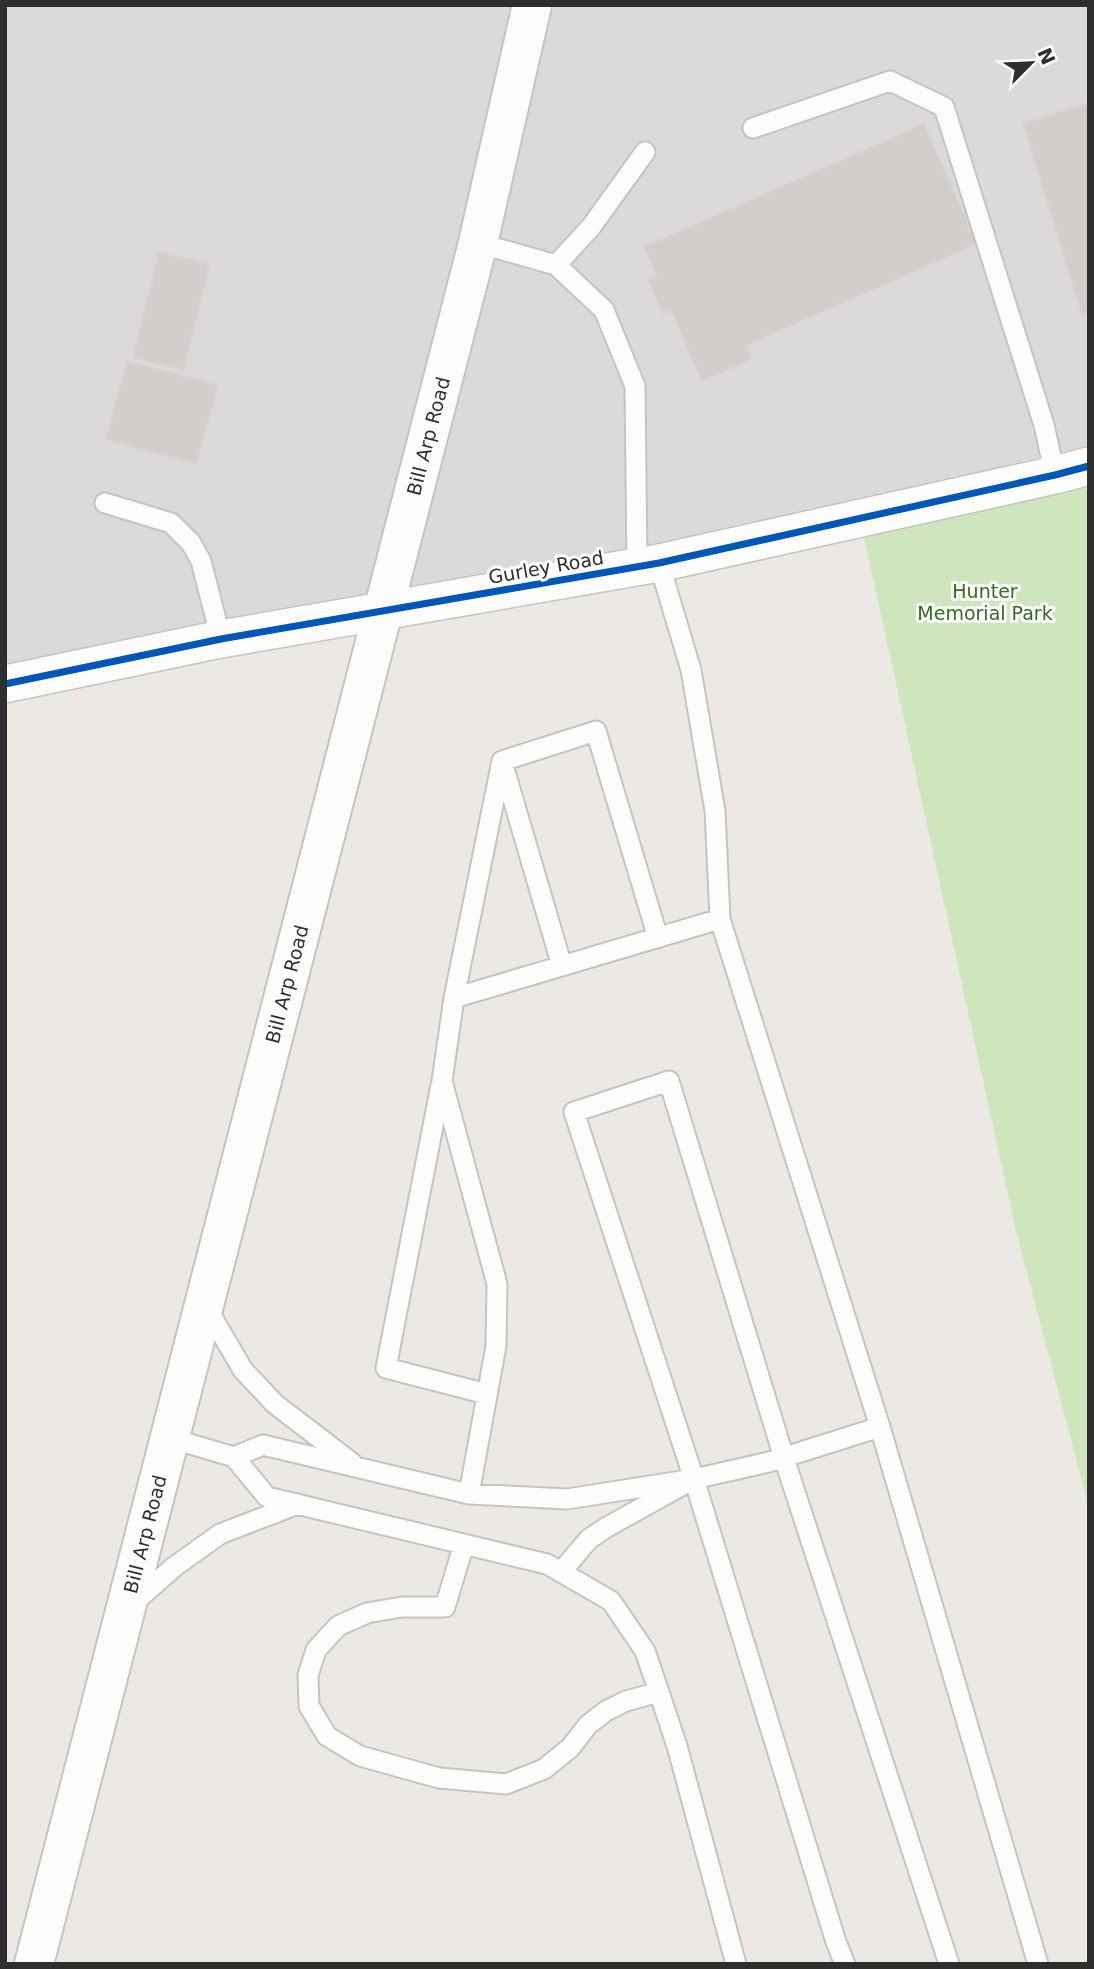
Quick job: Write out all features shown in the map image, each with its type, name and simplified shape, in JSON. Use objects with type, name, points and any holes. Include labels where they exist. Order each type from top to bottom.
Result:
[{"type":"main road","name":"Bill Arp Road","points":[[34,1964],[478,243],[532,5]]},
{"type":"street","name":"Gurley Road","points":[[5,684],[221,639],[648,566],[1072,470]]},
{"type":"lane","points":[[753,128],[890,82],[944,107],[1044,425],[1072,470]]},
{"type":"lane","points":[[556,265],[591,228],[645,152]]},
{"type":"lane","points":[[478,243],[556,265],[604,310],[635,386],[648,566],[691,670],[715,811],[720,919],[880,1427],[1038,1964]]},
{"type":"lane","points":[[105,503],[171,523],[191,543],[201,561],[221,639]]},
{"type":"lane","points":[[502,761],[596,731],[658,938]]},
{"type":"lane","points":[[502,761],[562,966]]},
{"type":"lane","points":[[487,1394],[386,1368],[442,1081],[454,998],[502,761]]},
{"type":"lane","points":[[454,998],[720,919]]},
{"type":"lane","points":[[442,1081],[498,1284],[496,1346],[469,1494]]},
{"type":"lane","points":[[845,1964],[694,1479],[574,1112],[669,1081],[784,1458],[949,1964]]},
{"type":"lane","points":[[205,1305],[243,1370],[275,1404],[358,1468]]},
{"type":"lane","points":[[234,1457],[263,1445],[469,1494],[567,1499],[694,1479],[784,1458],[880,1427]]},
{"type":"lane","points":[[170,1438],[234,1457],[267,1497],[547,1564],[611,1601],[645,1651],[677,1745],[736,1964]]},
{"type":"lane","points":[[561,1573],[589,1539],[694,1479]]},
{"type":"lane","points":[[126,1610],[174,1567],[220,1534],[298,1504]]},
{"type":"lane","points":[[464,1545],[445,1607],[402,1607],[367,1614],[338,1626],[316,1650],[308,1675],[309,1706],[327,1736],[360,1756],[439,1778],[506,1784],[544,1769],[570,1748],[588,1726],[607,1711],[626,1701],[659,1692]]},
{"type":"shaded area","points":[[5,5],[1089,5],[1089,467],[5,684]]},
{"type":"green space","name":"Hunter Memorial Park","points":[[1089,475],[1089,1508],[1016,1231],[860,519]]},
{"type":"building","points":[[1089,103],[1089,312],[1082,314],[1023,123]]},
{"type":"building","points":[[924,124],[977,244],[746,345],[752,359],[702,381],[671,310],[663,314],[648,280],[657,276],[644,247]]},
{"type":"building","points":[[159,252],[210,264],[183,370],[133,358]]},
{"type":"building","points":[[127,361],[218,385],[196,464],[106,439]]},
{"type":"cycle path","points":[[5,684],[221,639],[659,563],[1089,466]]}]
